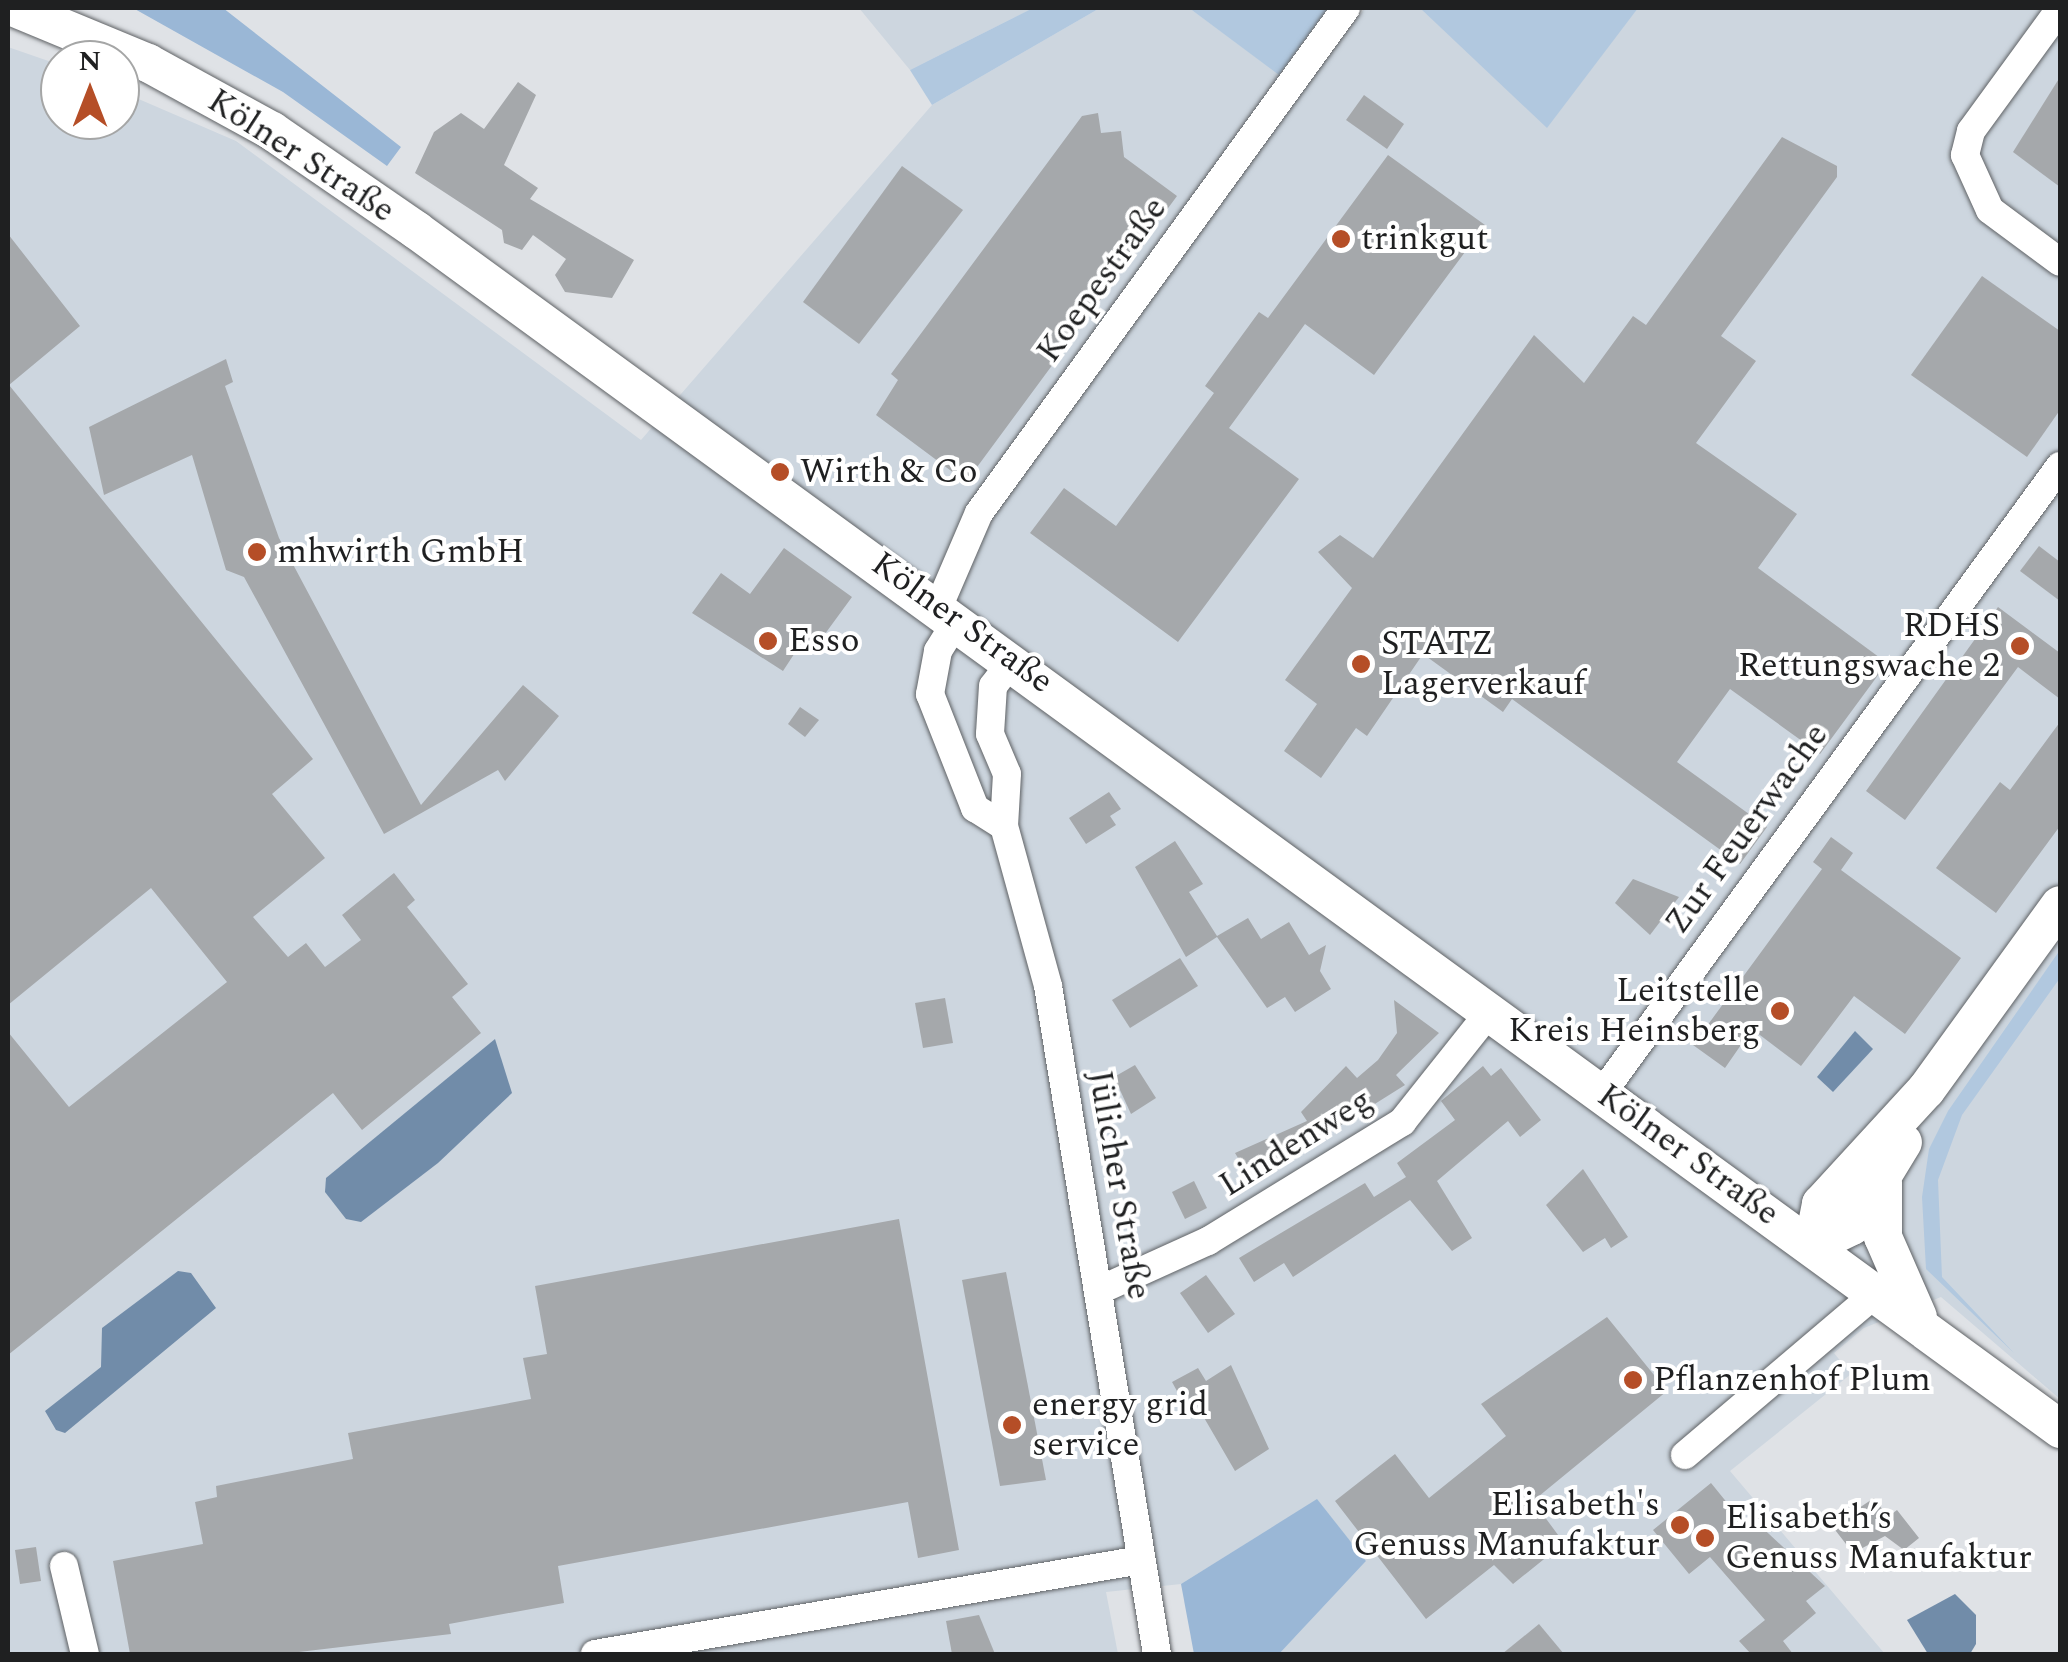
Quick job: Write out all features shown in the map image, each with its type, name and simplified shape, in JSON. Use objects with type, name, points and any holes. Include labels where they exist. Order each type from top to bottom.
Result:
[{"type":"main road","name":"Kölner Straße","points":[[15,8],[74,18],[272,131],[1012,661],[2060,1429]]},
{"type":"main road","points":[[1813,1245],[1821,1204],[1926,1090],[2060,904]]},
{"type":"main road","points":[[1813,1245],[1852,1226],[1884,1182],[1926,1090]]},
{"type":"main road","points":[[1884,1182],[1883,1237],[1924,1328]]},
{"type":"street","name":"Koepestraße","points":[[947,615],[979,513],[1346,8]]},
{"type":"street","points":[[2060,9],[1971,131],[1968,166],[1990,210],[2060,262]]},
{"type":"street","name":"Zur Feuerwache","points":[[1602,1092],[2060,466]]},
{"type":"street","points":[[947,615],[930,694],[975,808],[1004,826]]},
{"type":"street","name":"Jülicher Straße","points":[[1012,661],[988,706],[1007,774],[1004,826],[1048,986],[1158,1654]]},
{"type":"street","name":"Lindenweg","points":[[1100,1290],[1208,1241],[1402,1122],[1492,1010]]},
{"type":"street","points":[[1684,1455],[1877,1292]]},
{"type":"street","points":[[595,1654],[1141,1560]]},
{"type":"street","points":[[64,1566],[85,1654]]},
{"type":"shaded area","points":[[133,8],[223,8],[401,147],[387,166],[283,92]]},
{"type":"shaded area","points":[[859,8],[1033,8],[910,70]]},
{"type":"shaded area","points":[[1033,8],[1100,8],[932,105],[910,70]]},
{"type":"shaded area","points":[[1100,8],[1189,8],[1302,91],[1365,8],[2060,8],[2060,1399],[1941,1297],[1864,1328],[1834,1353],[1851,1374],[1730,1471],[1885,1654],[1279,1654],[1366,1561],[1317,1500],[1181,1584],[1106,1592],[1118,1654],[8,1654],[8,47],[40,58],[40,140],[140,140],[140,100],[236,141],[641,440],[932,105]]},
{"type":"shaded area","points":[[1189,8],[1328,8],[1279,75]]},
{"type":"shaded area","points":[[1420,8],[1638,8],[1547,128]]},
{"type":"shaded area","points":[[2060,950],[2060,978],[1962,1115],[1938,1180],[1942,1277],[2014,1353],[1926,1269],[1922,1197],[1929,1149],[1948,1111]]},
{"type":"shaded area","points":[[1855,1031],[1873,1049],[1833,1092],[1817,1077]]},
{"type":"shaded area","points":[[495,1039],[512,1093],[438,1163],[361,1222],[346,1219],[325,1192],[326,1178]]},
{"type":"shaded area","points":[[178,1271],[191,1273],[216,1308],[65,1433],[56,1430],[45,1411],[101,1367],[102,1328]]},
{"type":"shaded area","points":[[1317,1499],[1366,1561],[1279,1654],[1194,1654],[1181,1584]]},
{"type":"shaded area","points":[[1955,1594],[1976,1615],[1976,1644],[1970,1654],[1928,1654],[1907,1620]]},
{"type":"building","points":[[2060,77],[2060,187],[2013,152]]},
{"type":"building","points":[[518,82],[536,95],[504,165],[538,188],[530,199],[634,260],[612,298],[565,292],[555,275],[566,259],[533,235],[522,250],[504,243],[502,230],[415,173],[434,132],[461,113],[484,129]]},
{"type":"building","points":[[1364,95],[1404,124],[1387,149],[1346,120]]},
{"type":"building","points":[[1098,113],[1101,133],[1121,131],[1124,157],[1177,196],[966,482],[876,415],[898,380],[891,374],[1082,116]]},
{"type":"building","points":[[1782,137],[1837,166],[1837,177],[1721,336],[1756,361],[1696,443],[1797,514],[1758,568],[1887,663],[1820,754],[1730,689],[1677,762],[1767,827],[1740,864],[1512,699],[1503,712],[1423,654],[1367,736],[1356,728],[1321,778],[1284,751],[1317,704],[1285,680],[1352,588],[1318,552],[1340,535],[1373,558],[1534,335],[1584,383],[1633,316],[1646,325]]},
{"type":"building","points":[[1388,155],[1485,225],[1374,375],[1305,324],[1229,428],[1299,479],[1178,642],[1030,533],[1064,488],[1116,526],[1214,393],[1205,386],[1259,312],[1268,318]]},
{"type":"building","points":[[902,166],[963,210],[859,344],[803,302]]},
{"type":"building","points":[[8,234],[80,326],[9,385],[313,759],[272,794],[325,858],[253,917],[288,957],[306,943],[325,967],[361,940],[342,915],[394,873],[415,900],[407,907],[468,984],[452,997],[481,1033],[362,1130],[333,1093],[8,1355],[8,1032],[69,1107],[227,982],[151,888],[8,1005]]},
{"type":"building","points":[[1982,276],[2060,331],[2060,410],[2027,457],[1911,375]]},
{"type":"building","name":"mhwirth GmbH","points":[[226,359],[233,382],[225,386],[279,538],[421,805],[523,685],[559,716],[505,781],[498,770],[384,834],[244,577],[226,570],[192,455],[104,495],[89,427]]},
{"type":"building","points":[[2039,546],[2060,562],[2060,601],[2020,571]]},
{"type":"building","points":[[784,548],[852,597],[811,653],[800,645],[783,671],[692,613],[721,573],[750,594]]},
{"type":"building","points":[[1998,607],[2060,653],[2060,699],[2018,667],[1905,820],[1866,791]]},
{"type":"building","points":[[800,707],[819,720],[805,737],[788,724]]},
{"type":"building","points":[[2060,722],[2060,826],[1996,913],[1936,868],[2000,782],[2010,790]]},
{"type":"building","points":[[1109,792],[1121,809],[1110,816],[1116,825],[1086,844],[1069,818]]},
{"type":"building","points":[[1831,837],[1853,853],[1841,870],[1961,958],[1905,1034],[1854,996],[1801,1066],[1752,1029],[1725,1068],[1693,1045],[1822,869],[1813,862]]},
{"type":"building","points":[[1175,841],[1203,884],[1189,892],[1217,936],[1248,918],[1261,939],[1289,922],[1309,955],[1326,945],[1320,971],[1331,989],[1295,1012],[1285,997],[1267,1008],[1217,937],[1186,957],[1135,867]]},
{"type":"building","points":[[1633,879],[1679,897],[1650,935],[1615,903]]},
{"type":"building","points":[[1180,958],[1198,986],[1130,1028],[1112,1000]]},
{"type":"building","points":[[945,998],[953,1043],[923,1048],[915,1003]]},
{"type":"building","points":[[1394,1000],[1439,1033],[1396,1075],[1405,1085],[1252,1181],[1235,1153],[1307,1121],[1301,1112],[1346,1066],[1357,1078],[1378,1060],[1397,1033]]},
{"type":"building","points":[[1135,1065],[1156,1098],[1131,1114],[1114,1077]]},
{"type":"building","points":[[1483,1066],[1491,1076],[1501,1068],[1541,1120],[1520,1137],[1508,1121],[1437,1181],[1472,1238],[1452,1251],[1410,1200],[1293,1277],[1284,1263],[1254,1282],[1239,1258],[1365,1183],[1374,1197],[1406,1177],[1397,1163],[1455,1120],[1441,1101]]},
{"type":"building","points":[[1583,1169],[1628,1237],[1611,1248],[1605,1238],[1583,1252],[1546,1205]]},
{"type":"building","points":[[1194,1181],[1207,1208],[1185,1219],[1172,1192]]},
{"type":"building","points":[[899,1219],[959,1550],[918,1558],[908,1502],[558,1566],[564,1603],[449,1624],[451,1634],[282,1654],[130,1654],[113,1561],[203,1544],[195,1502],[217,1497],[216,1486],[353,1459],[348,1433],[531,1399],[523,1358],[547,1354],[535,1286]]},
{"type":"building","points":[[1006,1272],[1046,1480],[1000,1486],[962,1280]]},
{"type":"building","points":[[1206,1275],[1235,1314],[1208,1333],[1180,1293]]},
{"type":"building","points":[[1607,1317],[1667,1391],[1533,1501],[1564,1543],[1513,1584],[1494,1565],[1426,1619],[1335,1501],[1395,1454],[1429,1498],[1506,1436],[1481,1404]]},
{"type":"building","points":[[1231,1365],[1269,1449],[1235,1471],[1192,1397],[1183,1402],[1172,1382],[1198,1368],[1206,1381]]},
{"type":"building","points":[[1711,1483],[1746,1526],[1754,1520],[1825,1586],[1806,1601],[1816,1613],[1783,1641],[1793,1654],[1751,1654],[1739,1641],[1765,1620],[1710,1557],[1689,1574],[1653,1530]]},
{"type":"building","points":[[1874,1498],[1888,1517],[1897,1510],[1919,1538],[1904,1550],[1885,1536],[1853,1553],[1832,1526]]},
{"type":"building","points":[[36,1547],[41,1581],[20,1584],[15,1550]]},
{"type":"building","points":[[979,1615],[995,1654],[952,1654],[946,1621]]},
{"type":"building","points":[[1539,1624],[1564,1654],[1502,1654]]},
{"type":"place","name":"trinkgut","points":[[1341,239]]},
{"type":"place","name":"Wirth & Co","points":[[780,472]]},
{"type":"place","name":"mhwirth GmbH","points":[[257,552]]},
{"type":"place","name":"Esso","points":[[768,641]]},
{"type":"place","name":"RDHS Rettungswache 2","points":[[2020,646]]},
{"type":"place","name":"STATZ Lagerverkauf","points":[[1361,664]]},
{"type":"place","name":"Leitstelle Kreis Heinsberg","points":[[1780,1011]]},
{"type":"place","name":"Pflanzenhof Plum","points":[[1633,1380]]},
{"type":"place","name":"energy grid service","points":[[1012,1425]]},
{"type":"place","name":"Elisabeth's Genuss Manufaktur","points":[[1680,1525]]},
{"type":"place","name":"Elisabeth’s Genuss Manufaktur","points":[[1705,1538]]}]
